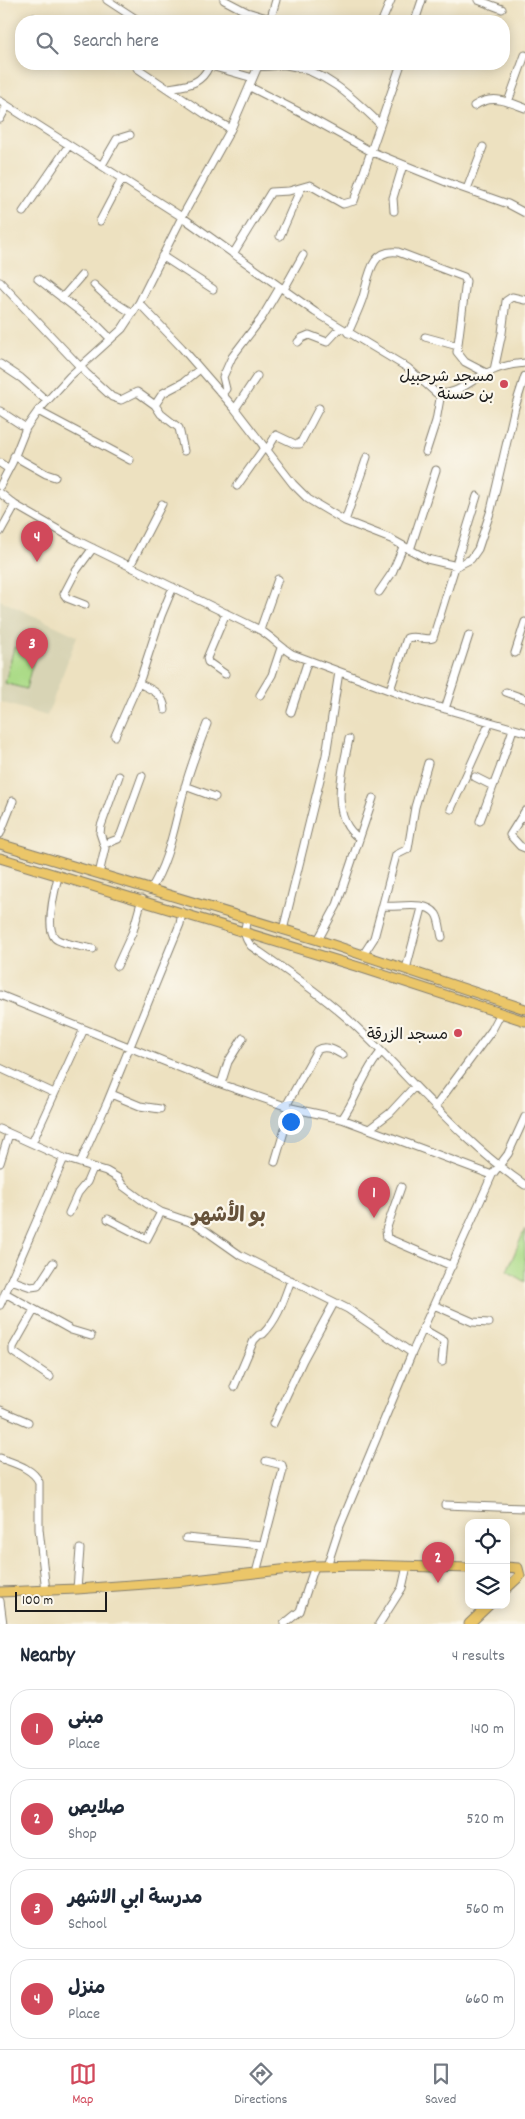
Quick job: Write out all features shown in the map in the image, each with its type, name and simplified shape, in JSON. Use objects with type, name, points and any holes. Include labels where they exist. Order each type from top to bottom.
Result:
[{"type":"main road","points":[[0,844],[318,940],[525,1009]]},
{"type":"main road","points":[[0,858],[244,931],[525,1021]]},
{"type":"main road","points":[[0,1592],[46,1591],[186,1581],[315,1566],[465,1568]]},
{"type":"main road","points":[[510,1568],[522,1573],[510,1585]]},
{"type":"main road","points":[[469,1624],[485,1609]]},
{"type":"street","points":[[107,0],[129,15]]},
{"type":"street","points":[[224,0],[256,15]]},
{"type":"street","points":[[272,15],[276,0]]},
{"type":"street","points":[[385,15],[391,0]]},
{"type":"street","points":[[417,15],[422,0]]},
{"type":"street","points":[[478,0],[502,9]]},
{"type":"street","points":[[508,102],[525,55]]},
{"type":"street","points":[[140,70],[205,114],[231,129]]},
{"type":"street","points":[[168,88],[197,83],[202,79],[205,70]]},
{"type":"street","points":[[225,70],[253,78]]},
{"type":"street","points":[[0,486],[26,428],[38,411],[81,366],[122,329],[139,303],[182,217],[231,129],[257,70]]},
{"type":"street","points":[[300,70],[322,77],[351,96],[380,124]]},
{"type":"street","points":[[233,254],[269,193],[312,186],[342,204],[351,203],[355,199],[398,70]]},
{"type":"street","points":[[250,87],[370,151],[508,204],[525,213]]},
{"type":"street","points":[[474,106],[497,98],[525,108]]},
{"type":"street","points":[[0,101],[182,217],[340,328],[408,368],[429,387],[441,394],[454,391],[494,370],[525,363]]},
{"type":"street","points":[[0,119],[7,106]]},
{"type":"street","points":[[102,165],[117,139],[130,135]]},
{"type":"street","points":[[23,212],[68,145]]},
{"type":"street","points":[[467,189],[483,147]]},
{"type":"street","points":[[394,211],[392,205],[393,198],[403,165]]},
{"type":"street","points":[[100,221],[122,179]]},
{"type":"street","points":[[280,236],[301,188]]},
{"type":"street","points":[[348,332],[360,305],[371,266],[379,256],[390,251],[398,252],[464,277],[466,281],[457,352],[460,358],[486,373]]},
{"type":"street","points":[[222,394],[226,389],[223,377],[232,358],[261,320],[303,255]]},
{"type":"street","points":[[162,256],[213,289]]},
{"type":"street","points":[[62,298],[82,275]]},
{"type":"street","points":[[38,279],[96,324],[111,340]]},
{"type":"street","points":[[0,282],[86,373],[112,397],[121,400],[137,392],[155,405],[161,414],[179,428],[184,451]]},
{"type":"street","points":[[94,285],[108,298],[132,313]]},
{"type":"street","points":[[494,370],[502,333],[506,301],[512,297],[525,300]]},
{"type":"street","points":[[139,303],[235,409],[305,496],[345,521],[391,539],[427,559],[457,566],[471,559],[478,549],[491,510],[515,407],[525,376]]},
{"type":"street","points":[[298,342],[309,335],[327,342],[340,328]]},
{"type":"street","points":[[425,337],[458,346]]},
{"type":"street","points":[[0,364],[21,378],[47,400]]},
{"type":"street","points":[[155,405],[163,393],[184,382],[200,369]]},
{"type":"street","points":[[235,409],[257,376]]},
{"type":"street","points":[[426,452],[436,421],[441,394]]},
{"type":"street","points":[[237,486],[276,435],[295,444],[300,444],[319,408]]},
{"type":"street","points":[[0,411],[26,428]]},
{"type":"street","points":[[38,411],[130,460]]},
{"type":"street","points":[[14,456],[55,477]]},
{"type":"street","points":[[345,521],[367,457]]},
{"type":"street","points":[[0,463],[9,469]]},
{"type":"street","points":[[379,592],[406,548],[436,470]]},
{"type":"street","points":[[0,493],[15,505],[93,548],[272,636],[281,648],[339,672],[390,690],[525,732]]},
{"type":"street","points":[[390,690],[408,638],[433,638],[457,566],[477,496]]},
{"type":"street","points":[[130,566],[162,504]]},
{"type":"street","points":[[0,532],[15,505]]},
{"type":"street","points":[[85,605],[67,598],[64,594],[76,570],[93,548]]},
{"type":"street","points":[[260,630],[278,579]]},
{"type":"street","points":[[115,736],[138,683],[172,587]]},
{"type":"street","points":[[225,674],[208,662],[207,658],[226,613]]},
{"type":"street","points":[[515,653],[525,622]]},
{"type":"street","points":[[445,708],[469,635]]},
{"type":"street","points":[[260,695],[272,675],[281,648]]},
{"type":"street","points":[[291,712],[308,660]]},
{"type":"street","points":[[283,930],[326,755],[339,672]]},
{"type":"street","points":[[138,683],[160,695],[164,702],[165,710]]},
{"type":"street","points":[[506,692],[525,699]]},
{"type":"street","points":[[451,809],[490,722]]},
{"type":"street","points":[[150,890],[163,864],[185,786],[207,724]]},
{"type":"street","points":[[480,820],[513,729]]},
{"type":"street","points":[[349,740],[341,782],[342,809],[346,827],[359,838]]},
{"type":"street","points":[[363,955],[374,938],[396,855],[408,849],[415,807],[428,763]]},
{"type":"street","points":[[98,874],[105,852],[105,844],[100,833],[101,826],[119,776]]},
{"type":"street","points":[[105,844],[118,838],[121,834],[142,776]]},
{"type":"street","points":[[475,777],[493,786]]},
{"type":"street","points":[[185,786],[215,797]]},
{"type":"street","points":[[318,940],[337,905],[373,798]]},
{"type":"street","points":[[0,834],[13,801]]},
{"type":"street","points":[[525,810],[510,835],[520,846],[525,848]]},
{"type":"street","points":[[58,876],[51,908],[53,935],[58,940],[93,949]]},
{"type":"street","points":[[117,966],[133,931],[142,900]]},
{"type":"street","points":[[383,906],[396,908],[410,905],[432,910],[437,915],[442,937]]},
{"type":"street","points":[[406,969],[422,908]]},
{"type":"street","points":[[80,1163],[180,924],[182,912]]},
{"type":"street","points":[[247,919],[244,931],[245,939],[251,946],[329,1003],[499,1167],[525,1184]]},
{"type":"street","points":[[0,995],[221,1084],[289,1107],[342,1119],[492,1175]]},
{"type":"street","points":[[436,1107],[492,1030],[501,1013]]},
{"type":"street","points":[[32,1143],[84,1029]]},
{"type":"street","points":[[221,1084],[228,1062],[243,1038]]},
{"type":"street","points":[[275,1162],[289,1107],[317,1050],[328,1048],[343,1055]]},
{"type":"street","points":[[342,1119],[353,1103],[371,1063],[381,1052]]},
{"type":"street","points":[[0,1068],[54,1092]]},
{"type":"street","points":[[369,1129],[390,1113],[415,1086]]},
{"type":"street","points":[[110,1094],[140,1106],[160,1109]]},
{"type":"street","points":[[327,1566],[340,1526],[412,1353],[492,1175],[512,1146],[525,1117]]},
{"type":"street","points":[[0,1129],[64,1158],[106,1171],[118,1178],[123,1186],[135,1196],[160,1212],[196,1224],[240,1256],[348,1309],[412,1353]]},
{"type":"street","points":[[0,1162],[9,1134]]},
{"type":"street","points":[[0,1305],[64,1158]]},
{"type":"street","points":[[69,1213],[93,1168]]},
{"type":"street","points":[[401,1186],[386,1230],[387,1238],[452,1266]]},
{"type":"street","points":[[108,1219],[147,1239],[160,1212]]},
{"type":"street","points":[[11,1280],[31,1287],[38,1286],[53,1263]]},
{"type":"street","points":[[234,1387],[254,1340],[259,1335],[264,1334],[274,1321],[291,1280]]},
{"type":"street","points":[[5,1293],[72,1330],[91,1336]]},
{"type":"street","points":[[273,1424],[303,1360],[334,1303]]},
{"type":"street","points":[[434,1304],[473,1322],[490,1323]]},
{"type":"street","points":[[34,1310],[13,1347],[13,1352],[50,1378]]},
{"type":"street","points":[[423,1329],[444,1341],[442,1362]]},
{"type":"street","points":[[0,1410],[28,1422]]},
{"type":"street","points":[[0,1458],[36,1475],[46,1591]]},
{"type":"street","points":[[256,1573],[283,1470],[282,1465],[266,1461]]},
{"type":"street","points":[[445,1504],[525,1508]]},
{"type":"street","points":[[186,1538],[263,1545]]},
{"type":"street","points":[[77,1589],[80,1549]]},
{"type":"street","points":[[284,1624],[300,1611],[315,1566]]},
{"type":"street","points":[[379,1624],[402,1588],[407,1566]]},
{"type":"street","points":[[0,1601],[3,1624]]},
{"type":"shaded area","points":[[0,600],[77,636],[47,716],[0,702]]},
{"type":"green space","points":[[14,647],[35,653],[26,689],[5,683]]},
{"type":"green space","points":[[525,1229],[525,1282],[507,1271]]},
{"type":"place","name":"مسجد شرحبيل بن حسنة","points":[[504,384]]},
{"type":"place","name":"منزل","points":[[37,562]]},
{"type":"place","name":"مدرسة ابي الاشهر","points":[[32,669]]},
{"type":"place","name":"مسجد الزرقة","points":[[458,1033]]},
{"type":"place","name":"مبنى","points":[[374,1218]]},
{"type":"place","name":"صلايص","points":[[438,1583]]},
{"type":"district","name":"بو الأشهر","points":[[229,1214]]}]
